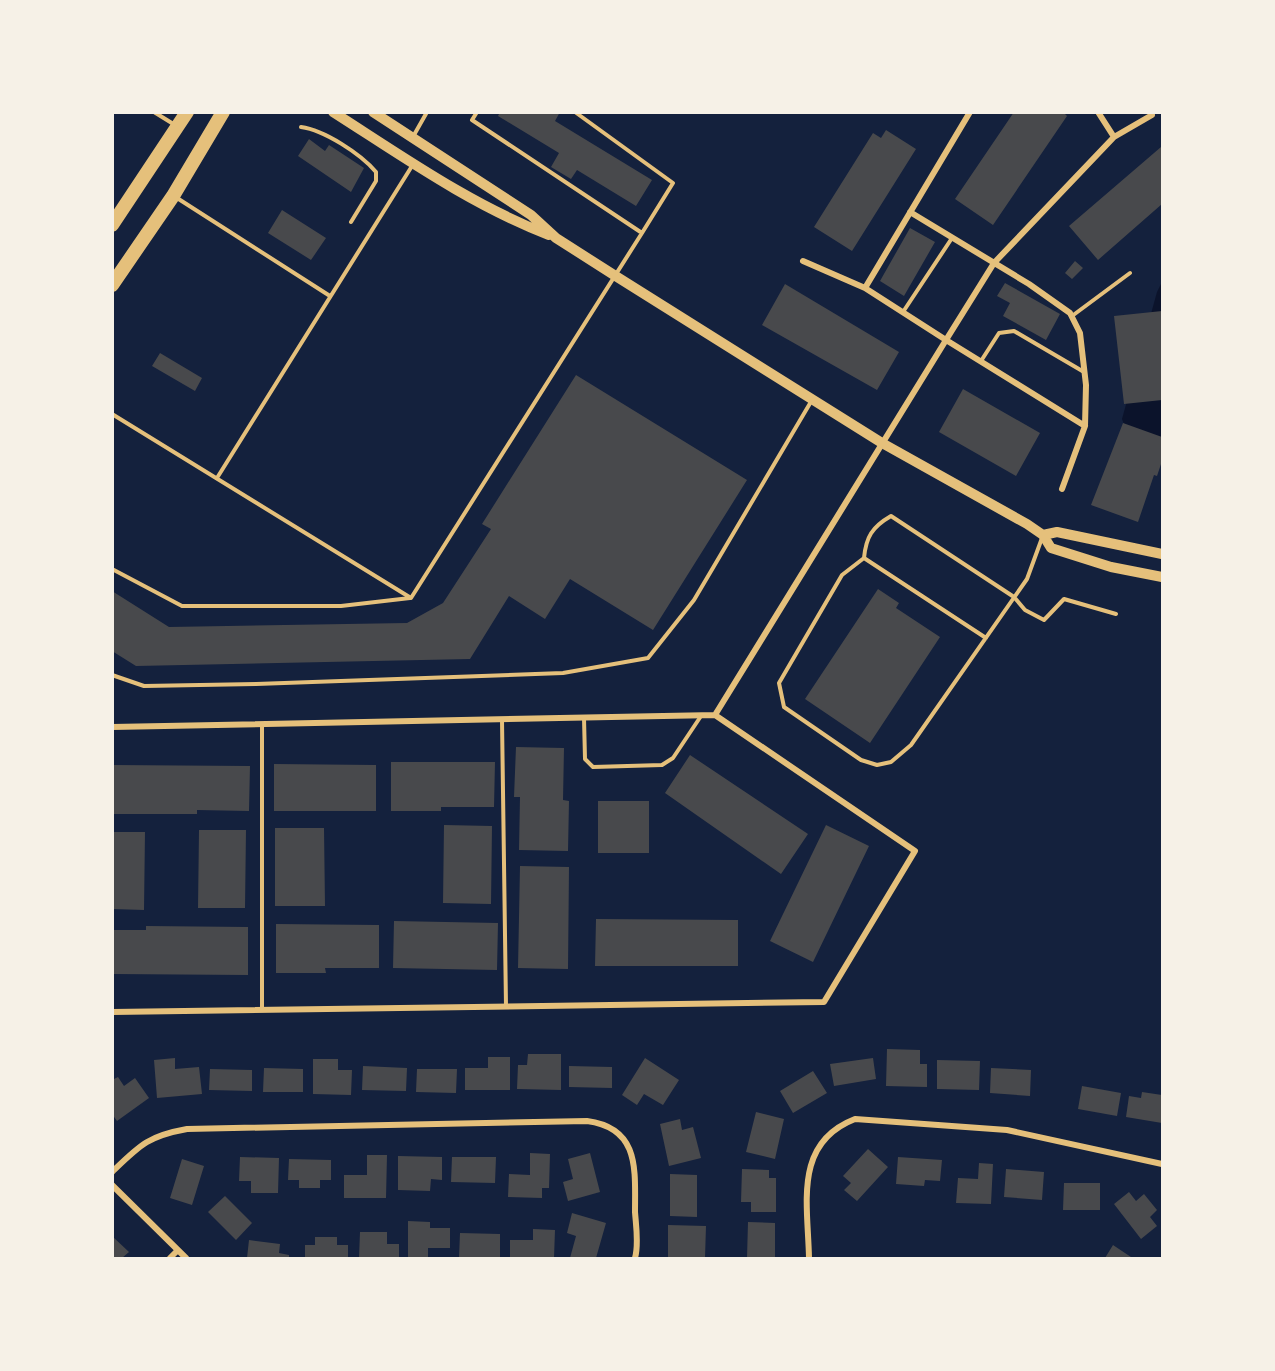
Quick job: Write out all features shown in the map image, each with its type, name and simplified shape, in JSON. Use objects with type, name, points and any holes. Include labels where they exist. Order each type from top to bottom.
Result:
[{"type":"main road","points":[[112,225],[187,112]]},
{"type":"main road","points":[[112,285],[173,196],[223,112]]},
{"type":"street","points":[[333,112],[413,165],[525,225],[556,238],[882,443],[1043,535],[1052,548],[1111,567],[1162,577]]},
{"type":"street","points":[[372,112],[531,215],[556,238]]},
{"type":"street","points":[[865,288],[970,112]]},
{"type":"street","points":[[1098,112],[1107,131],[1114,137]]},
{"type":"street","points":[[715,715],[994,263],[1114,137],[1152,114],[1160,112]]},
{"type":"street","points":[[910,212],[1029,284],[1072,316],[1080,333],[1085,373],[1085,426],[1062,489]]},
{"type":"street","points":[[803,261],[865,288],[1085,426]]},
{"type":"street","points":[[1043,535],[1057,532],[1162,554]]},
{"type":"street","points":[[112,727],[262,726],[715,715],[915,851],[824,1002],[112,1012]]},
{"type":"street","points":[[809,1258],[807,1175],[813,1155],[824,1137],[841,1124],[855,1119],[1007,1131],[1162,1164]]},
{"type":"street","points":[[112,1172],[159,1134],[187,1129],[587,1121],[603,1123],[618,1133],[632,1148],[635,1179],[634,1258]]},
{"type":"street","points":[[112,1185],[186,1258]]},
{"type":"street","points":[[170,1258],[178,1250]]},
{"type":"lane","points":[[154,112],[178,127]]},
{"type":"lane","points":[[412,138],[427,112]]},
{"type":"lane","points":[[477,112],[472,120],[642,233]]},
{"type":"lane","points":[[411,598],[673,183],[575,112]]},
{"type":"lane","points":[[301,127],[312,128],[366,159],[376,171],[376,181],[351,222]]},
{"type":"lane","points":[[217,478],[413,165]]},
{"type":"lane","points":[[173,196],[330,297]]},
{"type":"lane","points":[[903,312],[952,238]]},
{"type":"lane","points":[[1072,316],[1130,273]]},
{"type":"lane","points":[[981,361],[999,333],[1014,331],[1085,373]]},
{"type":"lane","points":[[112,675],[144,686],[302,683],[563,673],[648,658],[694,600],[812,399]]},
{"type":"lane","points":[[112,414],[411,598]]},
{"type":"lane","points":[[1043,535],[1027,579],[1014,597],[910,746],[891,762],[877,765],[861,760],[784,707],[779,683],[842,575],[864,558],[867,537],[877,524],[891,516],[1014,597],[1025,610],[1044,620],[1064,598],[1116,614]]},
{"type":"lane","points":[[864,558],[986,638]]},
{"type":"lane","points":[[112,569],[182,606],[341,606],[411,598]]},
{"type":"lane","points":[[584,718],[585,759],[593,767],[662,765],[673,758],[701,715]]},
{"type":"lane","points":[[502,720],[506,1006]]},
{"type":"lane","points":[[262,726],[262,1011]]},
{"type":"water","points":[[1162,282],[1162,464],[1137,460],[1122,419],[1157,292]]},
{"type":"building","points":[[500,112],[560,112],[555,121],[652,180],[636,206],[577,170],[571,179],[551,167],[559,153],[498,116]]},
{"type":"building","points":[[1014,112],[1063,112],[1067,116],[993,225],[955,199]]},
{"type":"building","points":[[886,130],[916,149],[852,251],[814,227],[873,133],[881,138]]},
{"type":"building","points":[[309,139],[325,151],[329,145],[364,168],[351,192],[298,156]]},
{"type":"building","points":[[1161,147],[1162,204],[1098,260],[1069,226]]},
{"type":"building","points":[[282,210],[326,238],[311,260],[268,233]]},
{"type":"building","points":[[910,228],[935,242],[904,296],[880,281]]},
{"type":"building","points":[[1075,261],[1083,268],[1072,279],[1065,273]]},
{"type":"building","points":[[1005,283],[1060,314],[1046,340],[1003,316],[1010,303],[997,296]]},
{"type":"building","points":[[785,284],[899,352],[877,390],[762,325]]},
{"type":"building","points":[[1162,311],[1162,400],[1124,404],[1114,316]]},
{"type":"building","points":[[160,353],[202,378],[195,391],[152,366]]},
{"type":"building","points":[[576,375],[747,480],[653,630],[570,579],[545,619],[509,596],[470,659],[136,666],[112,651],[112,591],[169,627],[407,623],[443,603],[491,529],[482,524]]},
{"type":"building","points":[[963,389],[1040,433],[1016,476],[939,432]]},
{"type":"building","points":[[1123,423],[1162,437],[1162,461],[1157,476],[1154,475],[1138,522],[1091,505]]},
{"type":"building","points":[[878,589],[899,603],[896,608],[940,637],[870,743],[805,699]]},
{"type":"building","points":[[516,747],[564,748],[563,800],[569,801],[568,851],[519,850],[520,797],[514,797]]},
{"type":"building","points":[[690,755],[808,834],[781,874],[665,793]]},
{"type":"building","points":[[391,762],[495,762],[494,807],[441,807],[441,811],[391,811]]},
{"type":"building","points":[[274,764],[376,765],[376,811],[274,811]]},
{"type":"building","points":[[112,765],[250,766],[249,811],[197,810],[197,814],[112,814]]},
{"type":"building","points":[[598,801],[649,801],[649,853],[598,853]]},
{"type":"building","points":[[444,825],[492,826],[491,904],[443,903]]},
{"type":"building","points":[[826,825],[869,846],[813,962],[770,941]]},
{"type":"building","points":[[275,828],[324,828],[325,906],[275,906]]},
{"type":"building","points":[[199,830],[246,830],[245,908],[198,908]]},
{"type":"building","points":[[112,832],[145,832],[144,910],[112,909]]},
{"type":"building","points":[[520,866],[569,867],[568,969],[518,968]]},
{"type":"building","points":[[596,919],[738,920],[738,966],[595,966]]},
{"type":"building","points":[[394,921],[498,923],[497,970],[393,968]]},
{"type":"building","points":[[276,924],[379,925],[379,968],[325,968],[326,973],[276,973]]},
{"type":"building","points":[[146,926],[248,927],[248,975],[112,974],[112,930],[146,930]]},
{"type":"building","points":[[887,1049],[920,1050],[920,1064],[927,1064],[927,1087],[886,1086]]},
{"type":"building","points":[[528,1054],[561,1054],[561,1090],[517,1089],[518,1065],[527,1065]]},
{"type":"building","points":[[488,1057],[510,1057],[510,1090],[465,1090],[465,1068],[488,1068]]},
{"type":"building","points":[[175,1058],[175,1069],[199,1067],[202,1094],[157,1098],[154,1060]]},
{"type":"building","points":[[645,1058],[679,1080],[663,1105],[644,1094],[637,1105],[622,1095]]},
{"type":"building","points":[[873,1058],[876,1079],[834,1086],[830,1064]]},
{"type":"building","points":[[313,1059],[338,1059],[338,1070],[352,1070],[351,1095],[313,1094]]},
{"type":"building","points":[[937,1060],[980,1061],[979,1090],[937,1089]]},
{"type":"building","points":[[363,1066],[407,1068],[406,1091],[362,1090]]},
{"type":"building","points":[[569,1066],[612,1067],[612,1088],[569,1087]]},
{"type":"building","points":[[264,1068],[303,1069],[303,1092],[263,1092]]},
{"type":"building","points":[[991,1068],[1031,1070],[1030,1096],[990,1093]]},
{"type":"building","points":[[210,1069],[252,1070],[252,1091],[209,1090]]},
{"type":"building","points":[[417,1069],[457,1069],[456,1093],[416,1092]]},
{"type":"building","points":[[813,1071],[827,1093],[793,1113],[780,1091]]},
{"type":"building","points":[[118,1077],[124,1086],[135,1078],[149,1098],[117,1121],[112,1114],[112,1080]]},
{"type":"building","points":[[1082,1086],[1121,1093],[1117,1116],[1078,1109]]},
{"type":"building","points":[[1142,1092],[1162,1095],[1162,1123],[1126,1117],[1129,1096],[1141,1098]]},
{"type":"building","points":[[756,1112],[784,1119],[775,1159],[746,1152]]},
{"type":"building","points":[[680,1119],[682,1130],[693,1127],[701,1158],[669,1166],[660,1124]]},
{"type":"building","points":[[868,1149],[888,1167],[857,1201],[844,1190],[851,1183],[843,1176]]},
{"type":"building","points":[[530,1153],[550,1154],[549,1188],[542,1188],[542,1198],[508,1197],[509,1174],[530,1175]]},
{"type":"building","points":[[590,1153],[600,1192],[568,1201],[563,1182],[573,1179],[568,1159]]},
{"type":"building","points":[[367,1155],[387,1155],[386,1198],[344,1198],[344,1175],[367,1175]]},
{"type":"building","points":[[398,1156],[442,1157],[442,1180],[431,1179],[430,1191],[398,1190]]},
{"type":"building","points":[[240,1157],[279,1158],[278,1193],[251,1193],[251,1181],[239,1181]]},
{"type":"building","points":[[452,1157],[496,1157],[495,1183],[451,1182]]},
{"type":"building","points":[[898,1157],[942,1160],[940,1181],[925,1180],[924,1186],[896,1184]]},
{"type":"building","points":[[182,1159],[204,1166],[192,1205],[170,1198]]},
{"type":"building","points":[[289,1159],[331,1160],[331,1180],[320,1180],[320,1188],[299,1188],[299,1180],[288,1180]]},
{"type":"building","points":[[979,1163],[993,1164],[991,1204],[956,1203],[958,1178],[978,1179]]},
{"type":"building","points":[[742,1169],[769,1170],[769,1178],[776,1178],[776,1212],[751,1212],[751,1202],[741,1202]]},
{"type":"building","points":[[1006,1169],[1044,1172],[1042,1200],[1004,1197]]},
{"type":"building","points":[[670,1174],[697,1175],[697,1217],[670,1216]]},
{"type":"building","points":[[1064,1183],[1100,1183],[1100,1210],[1063,1210]]},
{"type":"building","points":[[1129,1192],[1136,1201],[1144,1194],[1157,1210],[1150,1217],[1157,1226],[1141,1239],[1114,1204]]},
{"type":"building","points":[[225,1196],[252,1223],[236,1240],[208,1212]]},
{"type":"building","points":[[572,1213],[606,1223],[596,1258],[570,1258],[576,1236],[567,1233]]},
{"type":"building","points":[[408,1221],[430,1222],[430,1228],[450,1228],[450,1248],[428,1248],[428,1258],[408,1258]]},
{"type":"building","points":[[748,1222],[775,1223],[775,1258],[747,1258]]},
{"type":"building","points":[[668,1225],[706,1226],[705,1258],[668,1258]]},
{"type":"building","points":[[533,1229],[555,1230],[554,1258],[510,1258],[510,1240],[533,1240]]},
{"type":"building","points":[[360,1232],[387,1232],[387,1244],[399,1244],[399,1258],[359,1258]]},
{"type":"building","points":[[460,1233],[500,1234],[500,1258],[459,1258]]},
{"type":"building","points":[[112,1236],[129,1252],[122,1258],[112,1258]]},
{"type":"building","points":[[315,1237],[337,1237],[337,1245],[348,1245],[348,1258],[305,1258],[305,1245],[315,1245]]},
{"type":"building","points":[[249,1240],[280,1244],[279,1253],[289,1255],[289,1258],[247,1258]]},
{"type":"building","points":[[1113,1245],[1131,1257],[1105,1258]]}]
